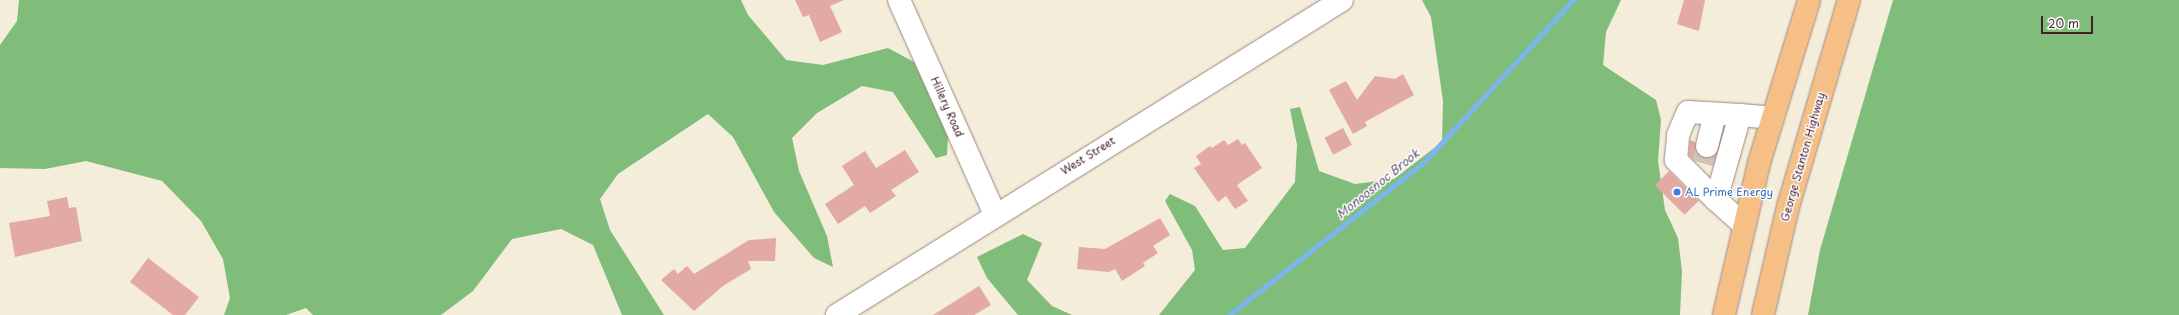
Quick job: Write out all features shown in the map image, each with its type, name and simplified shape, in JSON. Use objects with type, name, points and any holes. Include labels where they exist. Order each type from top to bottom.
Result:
[{"type":"highway","points":[[1724,315],[1744,225],[1772,118],[1809,0]]},
{"type":"highway","name":"George Stanton Highway","points":[[1764,315],[1788,207],[1849,0]]},
{"type":"street","name":"Hillery Road","points":[[899,0],[995,215]]},
{"type":"street","name":"West Street","points":[[837,315],[995,215],[1342,0]]},
{"type":"street","points":[[1702,163],[1676,160],[1678,135],[1688,112],[1772,118]]},
{"type":"street","points":[[1715,114],[1702,163],[1716,200],[1744,225]]},
{"type":"street","points":[[1716,200],[1740,115]]},
{"type":"green space","points":[[19,0],[741,0],[748,15],[786,60],[823,65],[888,48],[914,62],[948,136],[947,155],[936,158],[893,92],[862,86],[817,113],[792,138],[799,171],[827,236],[833,267],[814,258],[774,212],[733,137],[708,114],[618,174],[600,199],[610,230],[664,315],[622,315],[593,245],[561,229],[512,239],[473,291],[441,315],[313,315],[306,308],[286,315],[224,315],[230,298],[223,259],[201,221],[162,181],[86,161],[45,169],[0,168],[0,45],[17,21]]},
{"type":"green space","points":[[1422,0],[1621,0],[1606,32],[1603,65],[1656,100],[1661,120],[1658,161],[1665,210],[1678,238],[1682,271],[1680,315],[1159,315],[1195,270],[1192,250],[1165,201],[1170,194],[1195,206],[1223,250],[1245,248],[1295,182],[1297,145],[1290,109],[1300,107],[1319,171],[1355,184],[1394,179],[1442,142],[1443,101],[1431,17]]},
{"type":"green space","points":[[1893,0],[2179,0],[2179,315],[1808,315],[1820,250]]},
{"type":"green space","points":[[1023,234],[1042,243],[1027,280],[1052,306],[1072,315],[1018,315],[987,278],[977,257]]},
{"type":"building","points":[[795,0],[844,0],[830,6],[842,32],[820,42],[809,15],[803,17]]},
{"type":"building","points":[[1684,0],[1705,0],[1699,31],[1677,24]]},
{"type":"building","points":[[1403,74],[1414,95],[1365,122],[1367,126],[1353,134],[1329,90],[1346,81],[1357,100],[1375,76],[1395,79]]},
{"type":"building","points":[[1343,128],[1352,145],[1333,155],[1324,138]]},
{"type":"building","points":[[1238,139],[1242,145],[1245,143],[1262,168],[1237,185],[1248,201],[1235,209],[1226,196],[1218,202],[1194,168],[1201,164],[1196,156],[1210,146],[1212,148],[1224,140],[1228,145]]},
{"type":"building","points":[[1690,140],[1695,142],[1699,155],[1710,158],[1716,155],[1713,166],[1695,161],[1689,155]]},
{"type":"building","points":[[905,150],[919,172],[891,190],[896,196],[870,213],[865,206],[838,224],[825,204],[854,185],[842,166],[865,151],[876,168]]},
{"type":"building","name":"AL Prime Energy","points":[[1669,171],[1699,201],[1685,215],[1655,185]]},
{"type":"building","points":[[67,197],[69,208],[76,207],[82,241],[15,257],[9,223],[50,216],[47,201]]},
{"type":"building","points":[[1160,218],[1170,235],[1153,246],[1158,253],[1143,263],[1145,266],[1122,281],[1115,269],[1109,272],[1077,269],[1079,247],[1105,249]]},
{"type":"building","points":[[776,238],[775,261],[748,261],[751,269],[723,286],[694,311],[661,280],[674,269],[678,274],[687,266],[694,274],[749,240]]},
{"type":"building","points":[[148,258],[199,297],[185,315],[173,315],[130,282]]},
{"type":"building","points":[[979,286],[991,305],[974,315],[933,315]]},
{"type":"waterway","name":"Monoosnoc Brook","points":[[1229,315],[1424,162],[1573,0]]},
{"type":"tunnel","points":[[1703,163],[1707,146]]},
{"type":"place","name":"AL Prime Energy","points":[[1677,192]]}]
